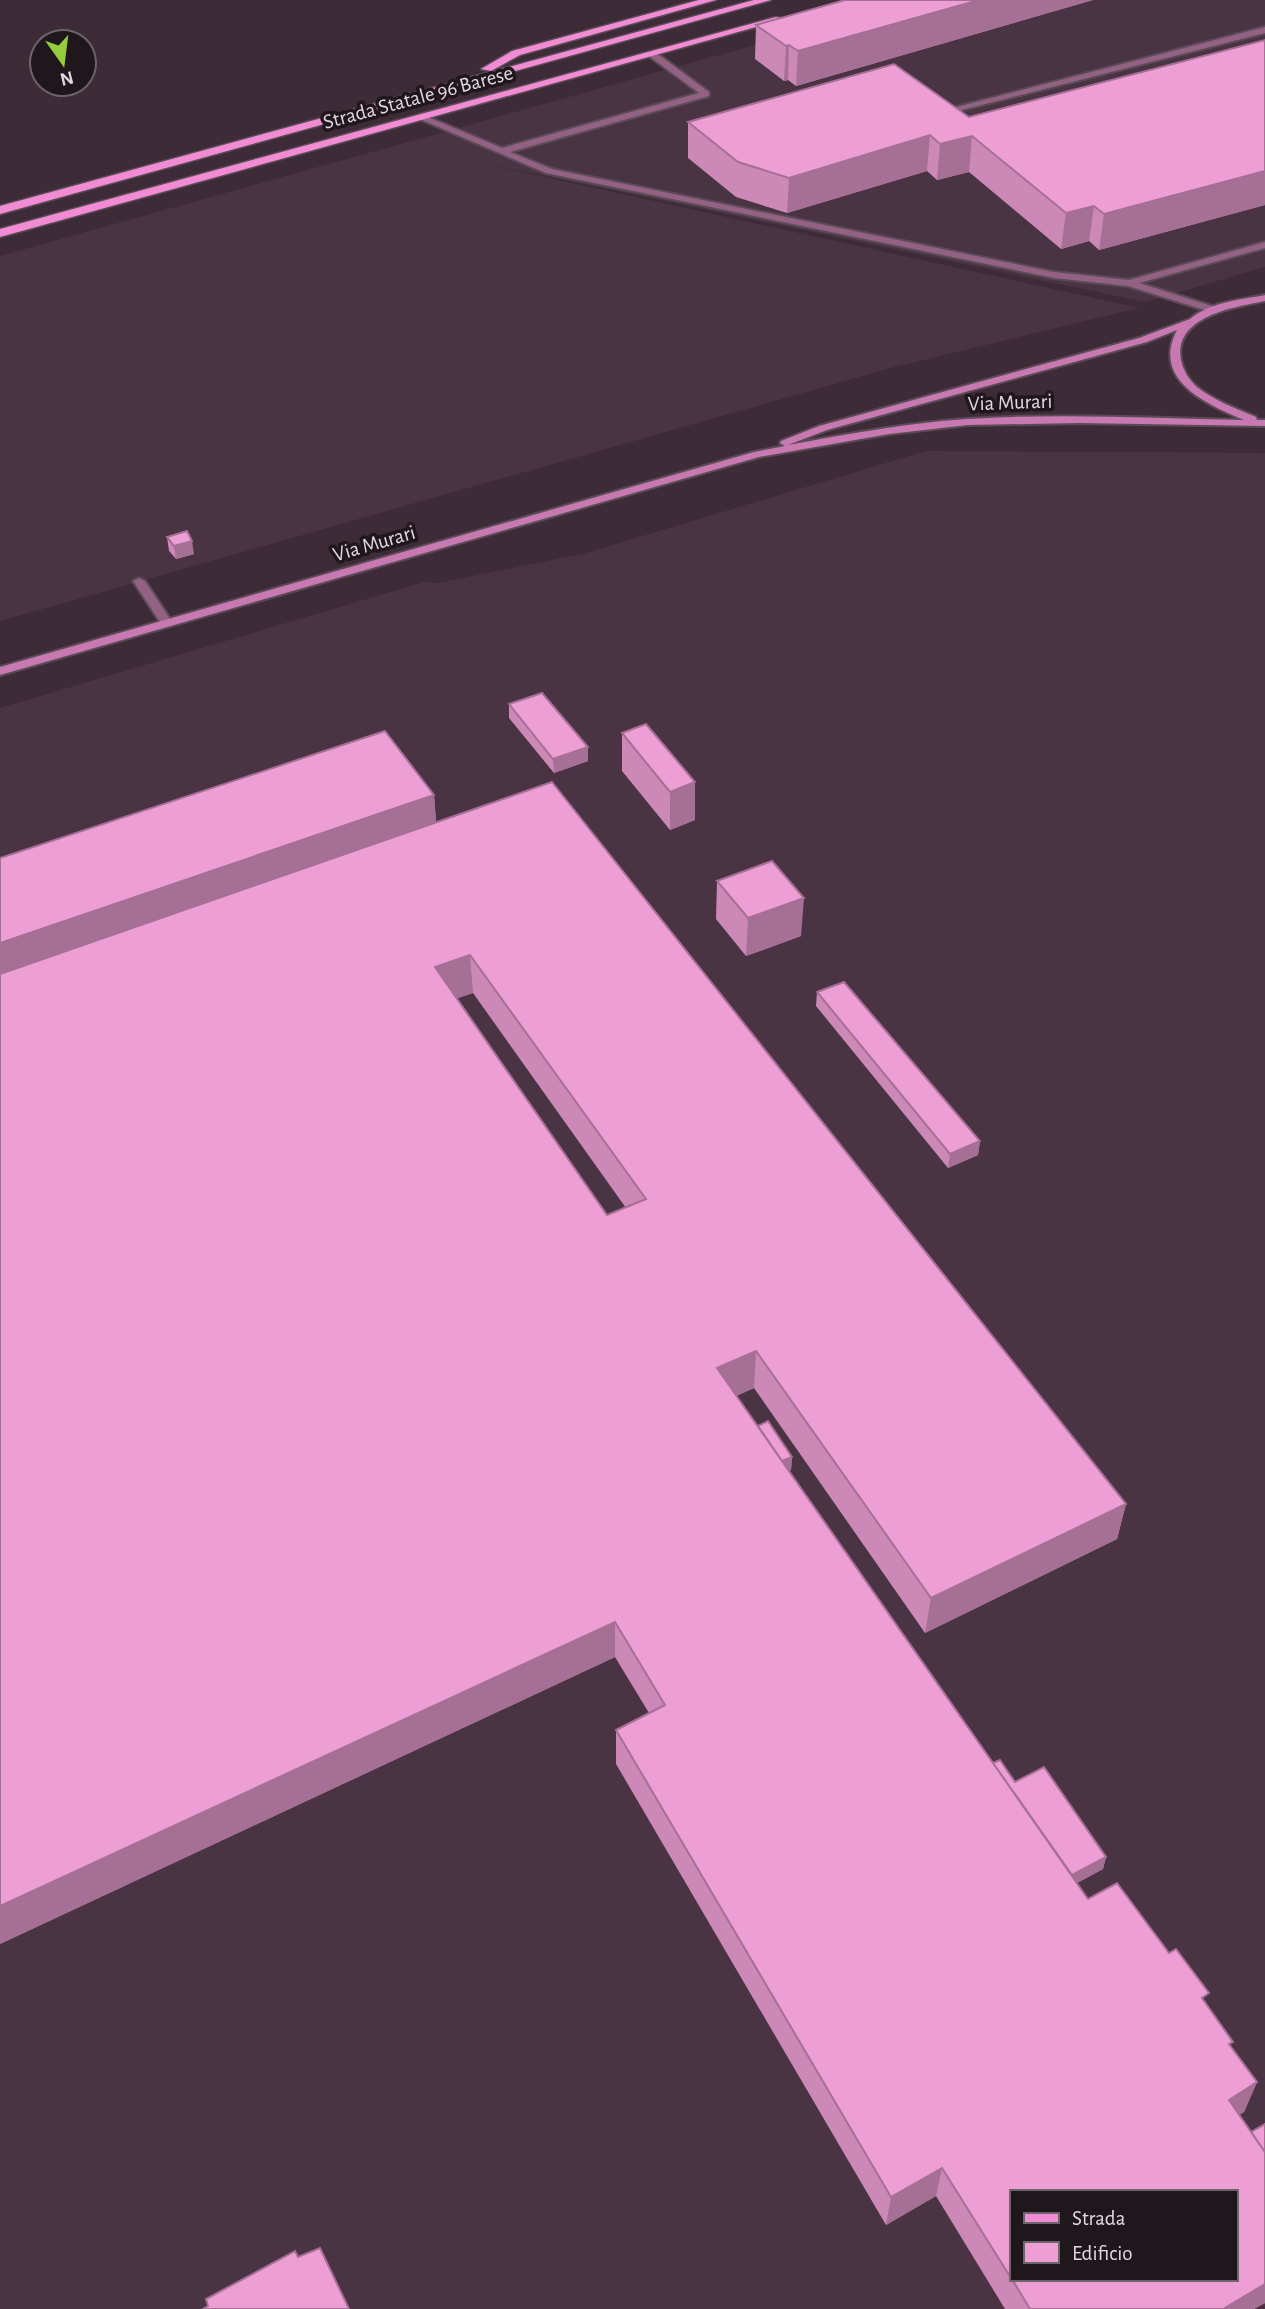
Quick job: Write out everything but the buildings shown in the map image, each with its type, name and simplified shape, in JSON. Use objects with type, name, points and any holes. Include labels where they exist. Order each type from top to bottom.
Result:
[{"type":"main road","points":[[460,84],[516,53],[711,0]]},
{"type":"main road","name":"Strada Statale 96 Barese","points":[[0,209],[766,0]]},
{"type":"main road","name":"Strada Statale 96 Barese","points":[[0,233],[795,14]]},
{"type":"street","name":"Via Murari","points":[[758,454],[823,428],[1143,340],[1189,322],[1211,309],[1265,298]]},
{"type":"street","points":[[1189,322],[1176,339],[1173,358],[1182,378],[1202,397],[1265,423]]},
{"type":"street","name":"Via Murari","points":[[0,671],[758,454],[965,422],[1085,419],[1265,423]]},
{"type":"lane","points":[[942,112],[1265,30]]},
{"type":"lane","points":[[502,151],[706,94],[652,54]]},
{"type":"lane","points":[[420,117],[549,170],[1054,275],[1129,283],[1211,309]]},
{"type":"lane","points":[[1129,283],[1265,245]]},
{"type":"lane","points":[[139,581],[166,622]]},
{"type":"shaded area","points":[[916,0],[1265,0],[1265,267],[1145,302],[459,158],[1139,308],[894,367],[0,621],[0,256]]},
{"type":"shaded area","points":[[926,451],[1265,453],[1265,2309],[0,2309],[0,708],[424,582],[439,583],[586,553]]}]
